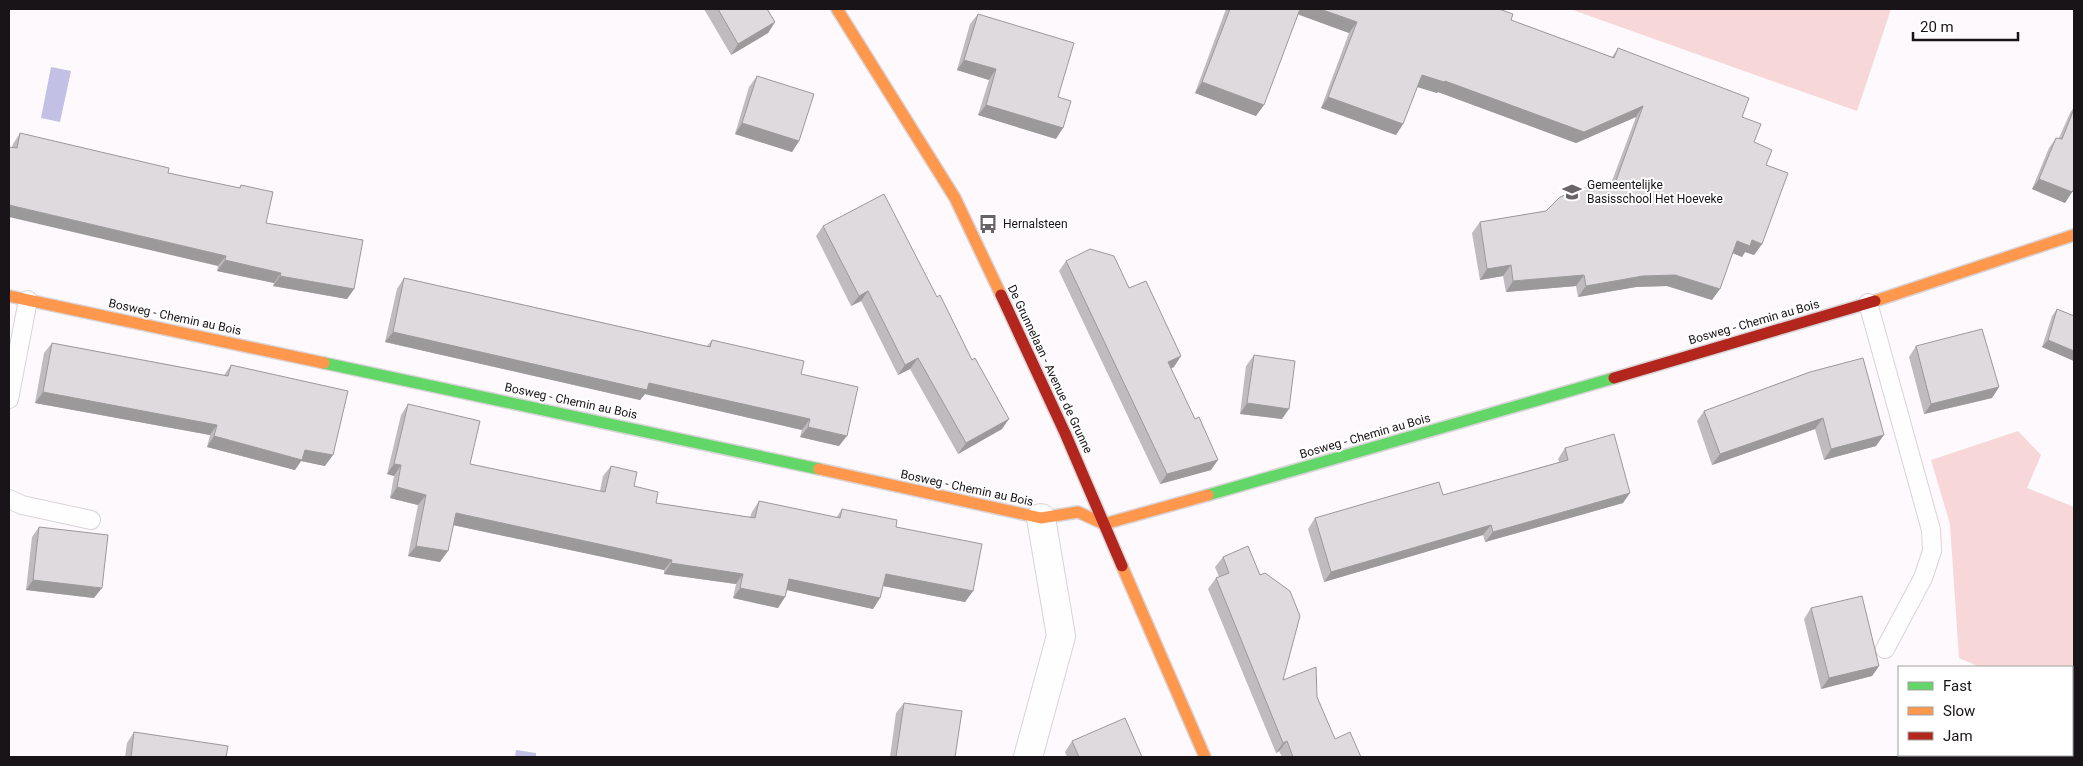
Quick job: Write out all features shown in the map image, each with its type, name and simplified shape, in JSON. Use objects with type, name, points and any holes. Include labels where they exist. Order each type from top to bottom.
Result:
[{"type":"street","name":"De Grunnelaan - Avenue de Grunne","points":[[837,9],[955,198],[1065,433],[1205,757]]},
{"type":"street","name":"Bosweg - Chemin au Bois","points":[[9,296],[581,417],[1041,518],[1078,512],[1104,524],[1298,470],[1868,303],[2074,235]]},
{"type":"street","points":[[1028,757],[1060,636],[1041,518]]},
{"type":"lane","points":[[9,399],[28,300]]},
{"type":"lane","points":[[1868,303],[1931,530],[1932,551],[1923,578],[1885,649]]},
{"type":"lane","points":[[9,499],[22,504],[91,520]]},
{"type":"shaded area","points":[[1570,9],[1891,9],[1857,111]]},
{"type":"shaded area","points":[[2018,431],[2041,455],[2027,488],[2074,507],[2074,707],[2073,666],[1978,666],[1959,658],[1950,524],[1931,460]]},
{"type":"water","points":[[51,67],[71,71],[60,122],[41,118]]},
{"type":"water","points":[[516,750],[536,753],[536,757],[515,757]]},
{"type":"building","points":[[718,9],[767,9],[775,22],[738,44]]},
{"type":"building","points":[[1230,9],[1300,9],[1264,105],[1202,82]]},
{"type":"building","name":"Gemeentelijke Basisschool Het Hoeveke","points":[[1320,9],[1499,9],[1513,14],[1511,20],[1614,58],[1618,48],[1749,98],[1742,117],[1761,124],[1754,142],[1772,150],[1766,165],[1788,173],[1762,244],[1752,240],[1750,246],[1737,241],[1720,289],[1675,275],[1643,276],[1586,286],[1584,275],[1513,281],[1511,265],[1487,269],[1480,222],[1546,211],[1560,197],[1581,188],[1613,189],[1643,106],[1584,132],[1445,81],[1422,75],[1403,124],[1328,97],[1357,22]]},
{"type":"building","points":[[978,14],[1074,43],[1058,97],[1071,101],[1063,128],[986,105],[996,69],[964,60]]},
{"type":"building","points":[[757,76],[814,94],[799,141],[742,123]]},
{"type":"building","points":[[2074,109],[2074,189],[2072,192],[2039,179],[2056,138],[2062,139]]},
{"type":"building","points":[[20,133],[169,168],[168,173],[240,188],[241,185],[273,192],[266,223],[363,240],[354,289],[280,276],[281,273],[225,260],[226,256],[9,205],[9,147],[17,148]]},
{"type":"building","points":[[884,194],[937,297],[940,295],[972,360],[975,358],[1009,419],[966,443],[918,358],[905,365],[868,291],[859,296],[823,226]]},
{"type":"building","points":[[1090,249],[1114,256],[1129,288],[1146,281],[1181,356],[1168,362],[1195,419],[1199,417],[1218,460],[1167,474],[1066,261]]},
{"type":"building","points":[[404,278],[710,347],[712,340],[804,361],[801,374],[858,387],[847,436],[808,427],[810,419],[649,383],[647,390],[393,332]]},
{"type":"building","points":[[2057,309],[2074,316],[2074,351],[2048,340]]},
{"type":"building","points":[[1982,329],[1999,387],[1931,404],[1916,346]]},
{"type":"building","points":[[52,343],[228,376],[231,365],[348,391],[333,455],[305,450],[302,460],[214,436],[217,425],[43,392]]},
{"type":"building","points":[[1254,355],[1295,361],[1289,409],[1247,403]]},
{"type":"building","points":[[1863,358],[1884,435],[1831,449],[1823,418],[1720,454],[1704,411],[1810,372]]},
{"type":"building","points":[[408,404],[480,421],[470,464],[605,492],[611,466],[637,472],[634,486],[658,492],[656,503],[755,518],[759,501],[840,518],[842,509],[897,520],[896,527],[982,544],[973,591],[886,574],[880,598],[789,579],[785,597],[740,588],[743,574],[671,563],[672,560],[456,513],[448,551],[416,546],[426,495],[397,487],[401,465],[394,464]]},
{"type":"building","points":[[1614,434],[1630,493],[1493,532],[1491,525],[1331,572],[1315,518],[1439,482],[1443,495],[1568,460],[1565,448]]},
{"type":"building","points":[[39,527],[108,535],[102,588],[33,580]]},
{"type":"building","points":[[1248,546],[1260,575],[1265,573],[1290,591],[1300,616],[1283,680],[1316,667],[1317,697],[1335,739],[1350,732],[1361,757],[1293,757],[1287,741],[1283,743],[1216,578],[1229,573],[1223,557]]},
{"type":"building","points":[[1862,596],[1879,666],[1829,678],[1811,608]]},
{"type":"building","points":[[904,703],[962,711],[955,757],[896,757]]},
{"type":"building","points":[[2074,711],[2074,757],[2039,757],[2073,756]]},
{"type":"building","points":[[1125,718],[1142,757],[1079,757],[1072,741]]},
{"type":"building","points":[[134,732],[228,746],[226,757],[131,757]]},
{"type":"traffic: fast","points":[[324,363],[819,469]]},
{"type":"traffic: fast","points":[[1208,495],[1614,378]]},
{"type":"traffic: slow","points":[[837,9],[955,198],[1001,295]]},
{"type":"traffic: slow","points":[[1875,301],[2074,235]]},
{"type":"traffic: slow","points":[[9,296],[324,363]]},
{"type":"traffic: slow","points":[[819,469],[1041,518],[1078,512],[1104,524],[1208,495]]},
{"type":"traffic: slow","points":[[1122,566],[1205,757]]},
{"type":"traffic: jam","points":[[1001,295],[1065,433],[1122,566]]},
{"type":"traffic: jam","points":[[1614,378],[1875,301]]},
{"type":"place","name":"Gemeentelijke Basisschool Het Hoeveke","points":[[1572,192]]},
{"type":"place","name":"Hernalsteen","points":[[988,224]]}]
